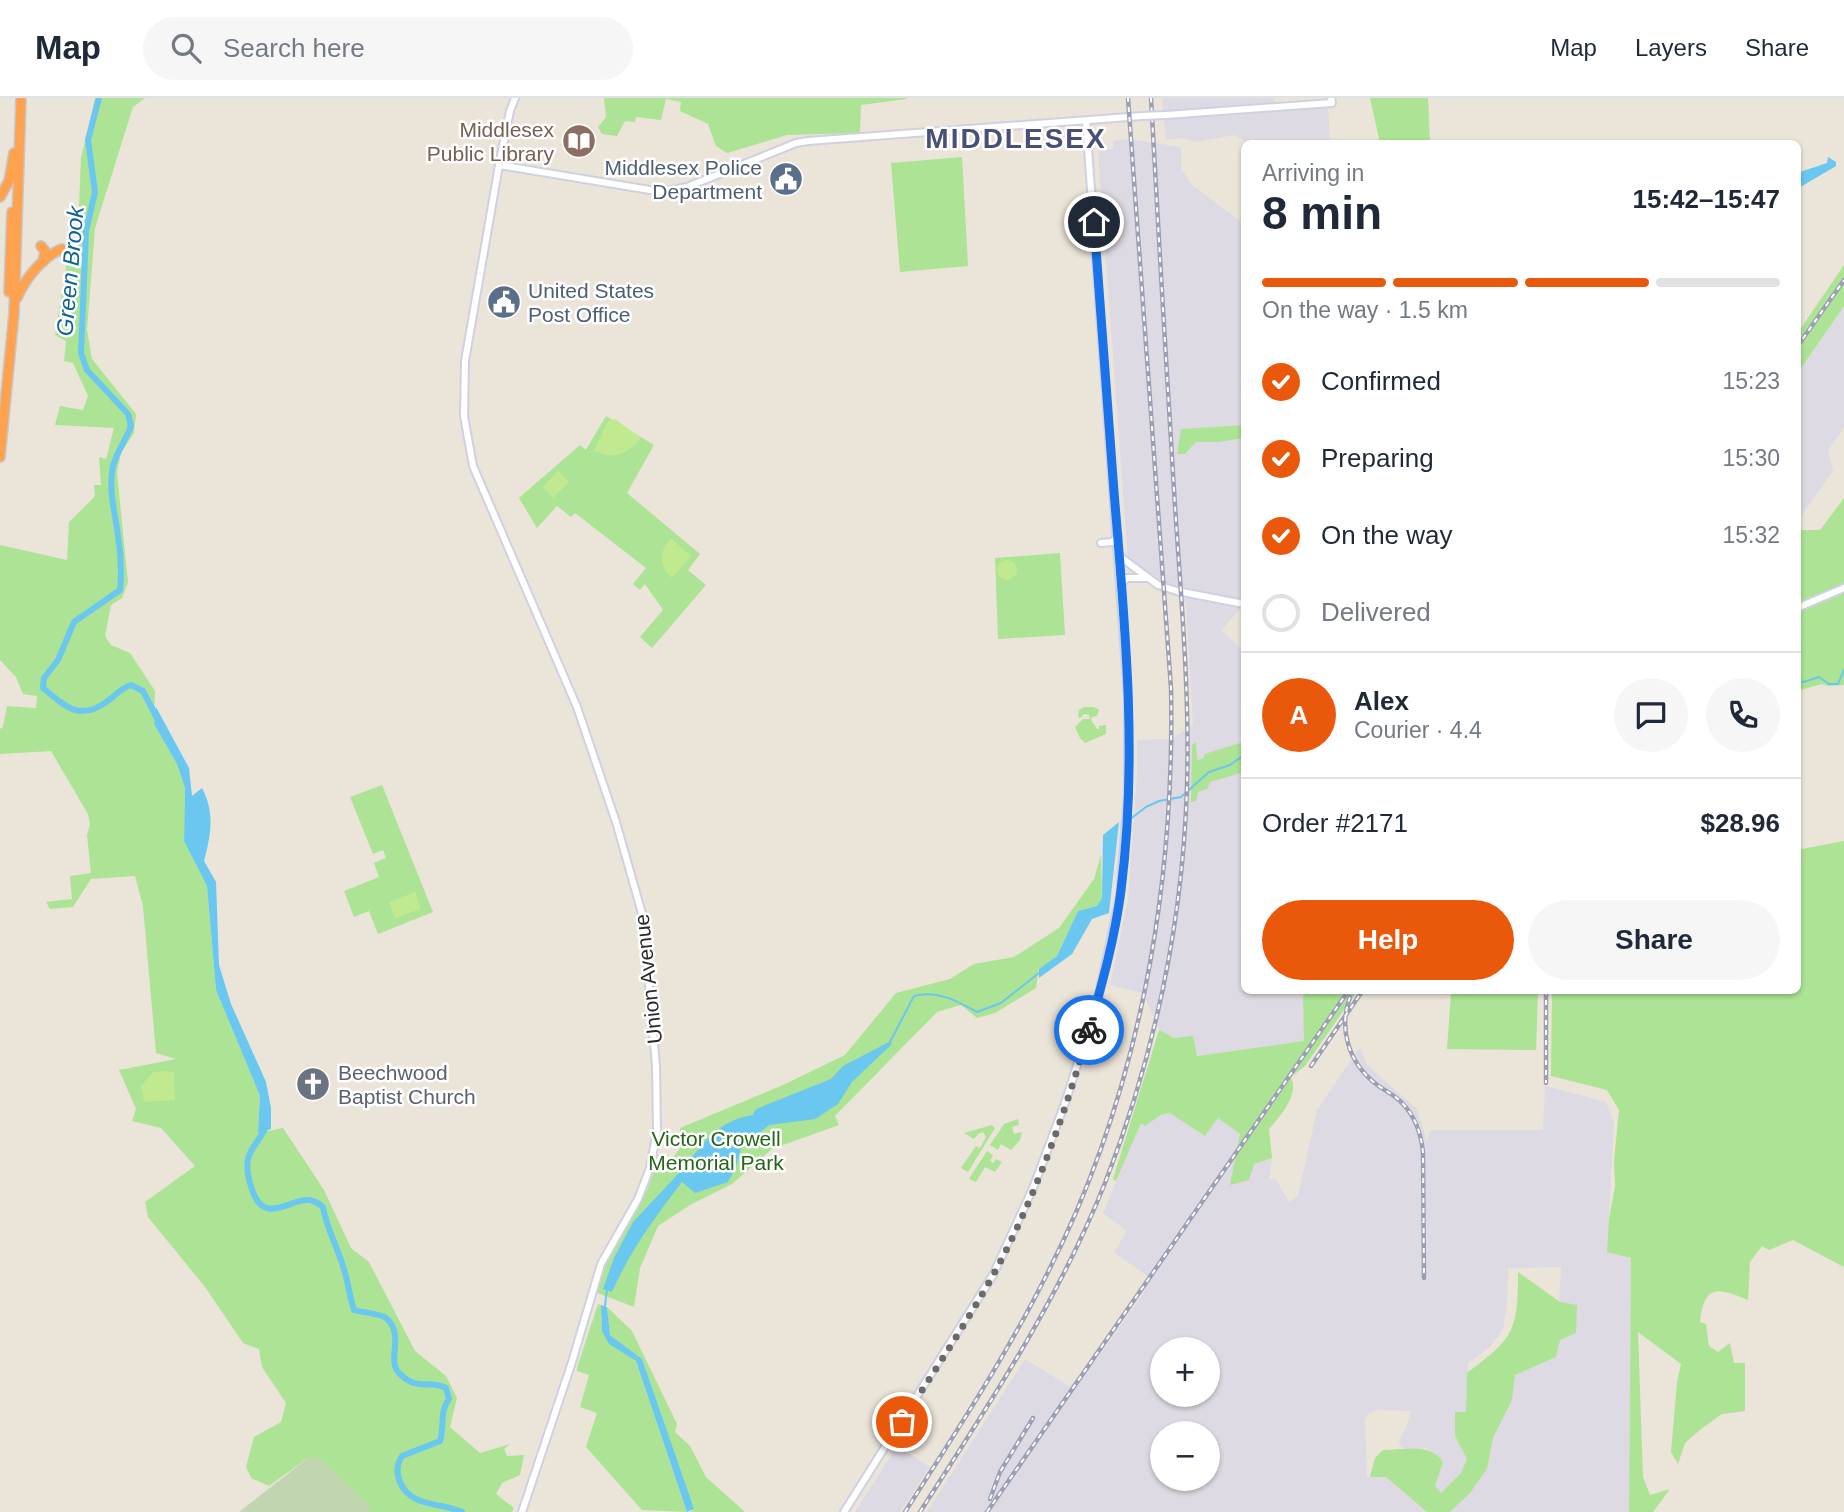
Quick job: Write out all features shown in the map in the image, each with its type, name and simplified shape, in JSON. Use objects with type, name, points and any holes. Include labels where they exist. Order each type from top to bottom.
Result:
[{"type":"highway","points":[[0,409],[19,98]]},
{"type":"highway","points":[[0,457],[14,313],[19,98]]},
{"type":"highway","points":[[0,197],[9,180],[15,148]]},
{"type":"highway","points":[[41,246],[45,254],[43,262]]},
{"type":"highway","points":[[14,313],[21,289],[43,262],[62,249]]},
{"type":"main road","name":"Union Avenue","points":[[515,98],[499,165],[464,375],[463,406],[470,453],[484,492],[577,707],[616,822],[643,916],[656,1066],[657,1131],[650,1168],[638,1199],[601,1264],[572,1362],[522,1512]]},
{"type":"main road","points":[[499,165],[662,192],[687,187],[796,143],[808,141],[1332,101]]},
{"type":"main road","points":[[845,1512],[971,1314],[1000,1261],[1033,1188],[1076,1072],[1101,985],[1120,897],[1127,816],[1129,708],[1086,121]]},
{"type":"main road","points":[[1101,543],[1111,543],[1118,536]]},
{"type":"main road","points":[[1119,556],[1150,579],[1171,590],[1241,603]]},
{"type":"main road","points":[[1121,586],[1126,578],[1150,579]]},
{"type":"main road","points":[[1801,606],[1844,588]]},
{"type":"shaded area","points":[[1162,98],[1275,98],[1276,112],[1328,108],[1330,140],[1242,140],[1235,135],[1195,142],[1184,138],[1166,140]]},
{"type":"shaded area","points":[[1128,139],[1181,147],[1181,169],[1193,186],[1241,222],[1241,425],[1182,429],[1177,453],[1185,454],[1196,441],[1220,442],[1241,438],[1241,608],[1221,630],[1241,648],[1241,994],[1303,994],[1305,1041],[1196,1056],[1159,1030],[1143,993],[1110,985],[1128,900],[1137,740],[1171,739],[1193,725],[1186,603],[1128,560],[1098,150],[1113,149],[1113,141]]},
{"type":"shaded area","points":[[1844,306],[1844,427],[1828,451],[1833,471],[1801,516],[1801,368]]},
{"type":"shaded area","points":[[1360,1047],[1367,1065],[1417,1109],[1427,1142],[1430,1130],[1543,1130],[1545,1086],[1606,1102],[1614,1123],[1607,1252],[1631,1258],[1629,1512],[1450,1512],[1470,1493],[1487,1469],[1493,1438],[1512,1400],[1515,1375],[1556,1357],[1561,1267],[1508,1268],[1507,1306],[1503,1329],[1490,1347],[1468,1363],[1466,1413],[1456,1412],[1455,1436],[1467,1459],[1461,1473],[1441,1493],[1434,1486],[1443,1462],[1426,1448],[1410,1450],[1401,1447],[1399,1441],[1411,1411],[1376,1410],[1369,1413],[1365,1419],[1367,1477],[1386,1477],[1427,1512],[927,1512],[1025,1359],[1069,1386],[1097,1359],[1145,1291],[1147,1276],[1114,1252],[1127,1231],[1103,1213],[1141,1122],[1145,1126],[1161,1115],[1171,1113],[1205,1136],[1218,1118],[1240,1134],[1254,1164],[1272,1158],[1269,1179],[1276,1179],[1289,1202],[1298,1196],[1317,1110]]},
{"type":"shaded area","points":[[897,1446],[930,1467],[900,1512],[855,1512]]},
{"type":"green space","points":[[95,98],[145,98],[133,107],[95,228],[87,330],[92,359],[136,414],[134,433],[121,453],[117,473],[128,582],[122,598],[111,605],[105,636],[111,645],[130,653],[155,691],[154,724],[177,764],[185,788],[184,841],[207,886],[216,990],[260,1096],[258,1133],[283,1128],[324,1190],[351,1248],[369,1262],[415,1351],[446,1376],[457,1398],[450,1427],[480,1453],[510,1444],[504,1449],[507,1456],[524,1455],[520,1475],[502,1483],[496,1494],[514,1508],[512,1512],[371,1512],[366,1503],[317,1457],[309,1457],[269,1486],[251,1478],[246,1467],[254,1437],[281,1422],[286,1403],[262,1367],[259,1349],[243,1343],[205,1287],[148,1217],[145,1202],[195,1166],[161,1128],[132,1121],[136,1109],[119,1070],[176,1059],[156,1053],[143,906],[135,876],[91,879],[73,907],[50,909],[46,902],[72,899],[70,876],[91,873],[88,814],[51,751],[0,754],[0,729],[3,727],[7,706],[36,708],[37,696],[23,694],[16,677],[0,660],[0,545],[67,560],[69,522],[95,496],[94,485],[101,485],[99,457],[106,459],[114,428],[55,425],[60,406],[83,410],[88,396],[73,363],[64,361],[66,341],[55,335],[68,255],[77,256],[81,158]]},
{"type":"green space","points":[[604,98],[907,99],[861,105],[860,133],[787,135],[727,153],[716,146],[708,124],[680,111],[681,102],[666,99],[661,120],[636,117],[635,122],[625,121],[617,136],[602,134],[598,127],[606,117]]},
{"type":"green space","points":[[1370,98],[1428,98],[1430,140],[1379,140]]},
{"type":"green space","points":[[962,157],[968,266],[900,272],[891,163]]},
{"type":"green space","points":[[1844,265],[1844,306],[1801,368],[1801,328]]},
{"type":"green space","points":[[606,416],[654,445],[627,493],[700,554],[688,570],[706,585],[652,648],[640,637],[663,610],[645,584],[640,590],[633,584],[646,568],[575,513],[571,517],[557,506],[537,528],[519,498],[580,445],[586,450]]},
{"type":"green space","points":[[615,419],[641,438],[620,454],[608,455],[594,451],[608,421]]},
{"type":"green space","points":[[1241,425],[1241,438],[1196,442],[1185,454],[1177,454],[1181,429]]},
{"type":"green space","points":[[558,471],[569,482],[553,498],[543,487]]},
{"type":"green space","points":[[1844,498],[1844,685],[1822,684],[1801,690],[1801,530],[1820,530]]},
{"type":"green space","points":[[671,538],[691,556],[672,578],[662,563],[662,553]]},
{"type":"green space","points":[[1060,553],[1065,635],[998,639],[995,558]]},
{"type":"green space","points":[[1003,560],[1011,560],[1017,570],[1011,580],[1003,580],[997,574],[997,566]]},
{"type":"green space","points":[[1084,707],[1099,710],[1097,716],[1091,720],[1097,729],[1106,725],[1106,734],[1085,743],[1075,727],[1083,719],[1090,719],[1089,715],[1084,714],[1080,718],[1078,716],[1079,710]]},
{"type":"green space","points":[[1196,742],[1197,760],[1203,759],[1205,754],[1241,743],[1241,773],[1210,782],[1207,789],[1198,792],[1196,801],[1191,802],[1192,745]]},
{"type":"green space","points":[[382,785],[433,912],[378,934],[369,911],[354,917],[344,891],[379,877],[374,863],[386,858],[383,850],[373,854],[350,797]]},
{"type":"green space","points":[[1844,841],[1844,1267],[1793,1240],[1769,1250],[1762,1246],[1750,1262],[1748,1300],[1721,1291],[1709,1295],[1700,1322],[1706,1324],[1709,1346],[1718,1352],[1730,1343],[1734,1363],[1745,1363],[1745,1411],[1722,1414],[1701,1429],[1685,1443],[1678,1464],[1671,1452],[1681,1364],[1638,1332],[1643,1477],[1650,1495],[1670,1489],[1653,1512],[1629,1512],[1631,1258],[1607,1252],[1615,1186],[1614,1161],[1619,1110],[1607,1090],[1551,1076],[1552,994],[1801,994],[1801,849]]},
{"type":"green space","name":"Victor Crowell Memorial Park","points":[[1101,855],[1102,898],[1097,906],[1078,911],[1057,956],[1039,969],[1036,988],[995,1013],[977,1018],[961,1005],[937,1012],[835,1116],[839,1125],[772,1149],[732,1184],[690,1205],[658,1226],[640,1268],[634,1307],[595,1292],[614,1242],[647,1190],[657,1163],[670,1162],[680,1148],[680,1128],[783,1085],[845,1055],[896,993],[950,979],[974,964],[1014,957],[1059,928],[1094,879]]},
{"type":"green space","points":[[415,892],[421,909],[395,918],[389,902]]},
{"type":"green space","points":[[1303,994],[1355,994],[1305,1066],[1291,1077],[1291,1098],[1269,1129],[1272,1158],[1254,1164],[1249,1180],[1230,1185],[1240,1134],[1218,1118],[1205,1136],[1170,1113],[1161,1115],[1145,1126],[1141,1123],[1116,1181],[1113,1179],[1159,1030],[1174,1038],[1193,1036],[1197,1056],[1304,1041]]},
{"type":"green space","points":[[1451,994],[1538,994],[1536,1050],[1447,1049]]},
{"type":"green space","points":[[153,1072],[174,1072],[175,1100],[144,1102],[141,1086]]},
{"type":"green space","points":[[1018,1119],[1019,1125],[1012,1127],[1014,1134],[1022,1132],[1020,1140],[1011,1150],[1001,1144],[998,1150],[990,1145],[1004,1124]]},
{"type":"green space","points":[[992,1125],[995,1128],[968,1172],[961,1168],[976,1146],[980,1148],[986,1137],[983,1132],[974,1139],[964,1133]]},
{"type":"green space","points":[[987,1151],[993,1155],[990,1161],[993,1163],[996,1159],[1002,1162],[995,1172],[985,1167],[976,1182],[969,1179]]},
{"type":"green space","points":[[1518,1272],[1560,1302],[1577,1305],[1576,1333],[1560,1340],[1556,1357],[1515,1375],[1512,1400],[1493,1438],[1487,1469],[1470,1493],[1450,1512],[1427,1512],[1386,1477],[1370,1477],[1375,1458],[1383,1450],[1416,1448],[1431,1452],[1443,1462],[1435,1486],[1441,1493],[1461,1473],[1467,1459],[1455,1436],[1455,1412],[1466,1412],[1467,1373],[1495,1351],[1510,1332],[1517,1308]]},
{"type":"green space","points":[[598,1304],[601,1305],[602,1331],[609,1343],[636,1361],[687,1512],[642,1510],[586,1447],[597,1413],[580,1407],[589,1375],[577,1371],[577,1368]]},
{"type":"green space","points":[[607,1307],[632,1331],[677,1424],[675,1432],[690,1446],[706,1477],[745,1512],[690,1512],[693,1510],[642,1360],[610,1335]]},
{"type":"green space","points":[[309,1457],[317,1457],[367,1503],[371,1512],[239,1512]]},
{"type":"water","points":[[1828,157],[1836,162],[1836,166],[1801,187],[1801,172],[1827,163]]},
{"type":"water","points":[[156,707],[189,768],[192,796],[202,788],[209,806],[210,833],[204,861],[216,882],[219,965],[231,1004],[266,1082],[271,1108],[271,1129],[258,1133],[260,1096],[216,990],[207,886],[184,841],[185,788],[177,764],[154,724]]},
{"type":"water","points":[[1119,822],[1109,913],[1092,919],[1072,954],[1039,978],[1039,969],[1057,956],[1078,911],[1097,906],[1102,898],[1103,835]]},
{"type":"water","points":[[889,1042],[892,1044],[852,1082],[838,1104],[815,1119],[769,1125],[741,1148],[736,1167],[728,1182],[695,1193],[682,1182],[644,1235],[612,1292],[603,1289],[614,1258],[633,1222],[719,1129],[739,1118],[753,1115],[755,1110],[761,1107],[831,1079],[843,1066]]},
{"type":"water","points":[[601,1305],[607,1307],[610,1335],[642,1359],[694,1509],[687,1512],[636,1361],[609,1344],[602,1331]]},
{"type":"waterway","name":"Green Brook","points":[[99,98],[88,140],[95,192],[86,231],[81,353],[87,370],[128,414],[131,426],[113,466],[111,484],[120,556],[120,590],[74,622],[58,660],[44,678],[43,688],[67,706],[82,711],[99,707],[131,685],[143,691],[158,720]]},
{"type":"waterway","points":[[1801,683],[1819,677],[1829,684],[1838,684],[1844,670]]},
{"type":"waterway","points":[[1129,820],[1159,801],[1181,797],[1209,772],[1230,765],[1241,757]]},
{"type":"waterway","points":[[890,1042],[914,996],[939,996],[977,1012],[1001,1003],[1039,973]]},
{"type":"waterway","name":"Green Brook","points":[[266,1126],[247,1163],[256,1199],[271,1209],[305,1200],[314,1201],[323,1207],[345,1271],[354,1310],[383,1316],[392,1325],[395,1332],[394,1362],[400,1374],[413,1383],[446,1388],[449,1399],[444,1409],[440,1441],[402,1456],[398,1475],[411,1496],[462,1512]]},
{"type":"waterway","points":[[605,1306],[607,1288]]},
{"type":"railway","points":[[905,1512],[1014,1337],[1078,1207],[1105,1136],[1127,1064],[1145,990],[1158,915],[1171,764],[1171,688],[1128,98]]},
{"type":"railway","points":[[920,1512],[1044,1311],[1086,1227],[1105,1183],[1138,1087],[1163,988],[1172,938],[1184,837],[1187,712],[1151,98]]},
{"type":"railway","points":[[1801,341],[1844,280]]},
{"type":"railway","points":[[987,1512],[1346,994]]},
{"type":"railway","points":[[1311,1066],[1360,994]]},
{"type":"railway","points":[[1546,994],[1546,1083]]},
{"type":"railway","points":[[1350,997],[1345,1021],[1348,1045],[1353,1056],[1367,1076],[1407,1108],[1419,1132],[1423,1152],[1424,1278]]},
{"type":"railway","points":[[990,1499],[1000,1472],[1033,1418]]},
{"type":"way so far","points":[[902,1422],[971,1314],[1020,1220],[1044,1163],[1089,1030]]},
{"type":"place","name":"Middlesex Public Library","points":[[579,141]]},
{"type":"place","name":"Middlesex Police Department","points":[[786,179]]},
{"type":"place","name":"United States Post Office","points":[[504,302]]},
{"type":"place","name":"Beechwood Baptist Church","points":[[313,1084]]},
{"type":"district","name":"MIDDLESEX","points":[[1016,138]]},
{"type":"route","points":[[1089,1030],[1111,944],[1121,887],[1128,792],[1129,730],[1118,536],[1094,222]]}]
